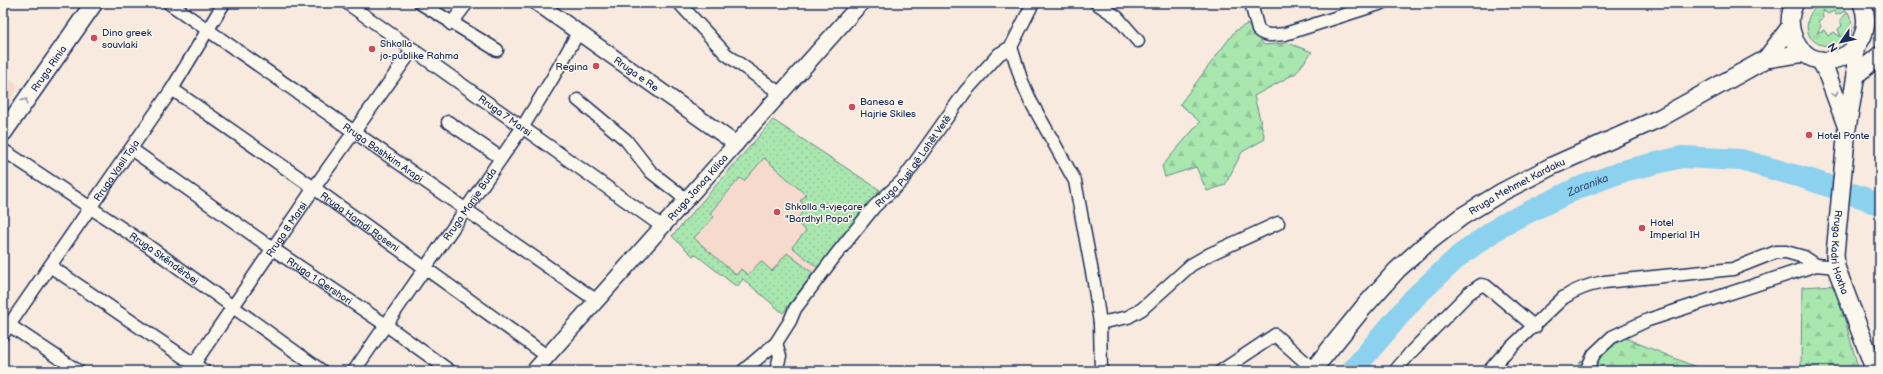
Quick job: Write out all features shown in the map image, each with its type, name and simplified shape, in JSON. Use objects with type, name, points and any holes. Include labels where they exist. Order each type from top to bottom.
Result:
[{"type":"main road","name":"Rruga Rinia","points":[[3,133],[94,3]]},
{"type":"main road","points":[[1790,27],[1791,14],[1795,3]]},
{"type":"main road","points":[[1862,3],[1880,18]]},
{"type":"main road","points":[[1862,3],[1867,20],[1866,31],[1863,41],[1856,50],[1865,53],[1880,52]]},
{"type":"main road","name":"Rruga Kadri Hoxha","points":[[1790,27],[1795,41],[1813,56],[1826,71],[1847,128]]},
{"type":"main road","name":"Rruga Mehmet Kardaku","points":[[1312,370],[1398,270],[1426,244],[1461,217],[1502,192],[1552,166],[1660,118],[1766,59],[1790,27]]},
{"type":"main road","name":"Rruga Kadri Hoxha","points":[[1856,50],[1856,75],[1847,128],[1836,261],[1875,371]]},
{"type":"main road","name":"Rruga Mehmet Kardaku","points":[[1766,59],[1813,56],[1840,59],[1856,50]]},
{"type":"main road","points":[[1856,75],[1880,55]]},
{"type":"street","name":"Rruga Bashkim Arapi","points":[[169,3],[597,301]]},
{"type":"street","name":"Rruga Vasil Taja","points":[[6,329],[132,149],[172,89],[224,3]]},
{"type":"street","name":"Rruga 7 Marsi","points":[[347,3],[663,227]]},
{"type":"street","points":[[420,3],[451,24],[497,50]]},
{"type":"street","points":[[451,24],[467,3]]},
{"type":"street","name":"Rruga e Re","points":[[537,3],[736,144]]},
{"type":"street","points":[[679,3],[726,54],[781,94]]},
{"type":"street","name":"Rruga Janaq Kilica","points":[[534,371],[861,3]]},
{"type":"street","name":"Rruga Pusi që Lahët Vetë","points":[[743,371],[776,342],[790,321],[795,309],[834,256],[874,207],[902,181],[965,92],[999,54],[1011,47],[1033,3]]},
{"type":"street","points":[[1096,3],[1117,17],[1138,41]]},
{"type":"street","points":[[1251,3],[1258,30],[1261,33],[1268,35],[1285,34],[1382,3]]},
{"type":"street","name":"Rruga Marije Buda","points":[[354,371],[426,269],[522,128],[578,33]]},
{"type":"street","points":[[1011,47],[1020,79],[1031,102],[1075,181],[1094,277],[1100,323],[1101,371]]},
{"type":"street","name":"Rruga 8 Marsi","points":[[191,367],[314,188],[413,49]]},
{"type":"street","name":"Rruga Hamdi Roseni","points":[[172,89],[314,188],[547,356]]},
{"type":"street","points":[[578,100],[626,140],[651,172],[687,200]]},
{"type":"street","points":[[448,122],[501,158]]},
{"type":"street","name":"Rruga 1 Qershori","points":[[132,149],[273,249],[386,325],[450,371]]},
{"type":"street","name":"Rruga Skëndërbej","points":[[3,150],[90,207],[322,371]]},
{"type":"street","points":[[1100,323],[1128,317],[1142,309],[1191,265],[1241,239],[1278,223]]},
{"type":"street","points":[[1489,371],[1502,356],[1563,298],[1574,290],[1588,285],[1604,282],[1733,269],[1776,252],[1786,252],[1804,257],[1816,265]]},
{"type":"street","points":[[1586,371],[1594,354],[1612,337],[1648,320],[1816,265],[1836,261]]},
{"type":"street","points":[[50,266],[191,367],[204,371]]},
{"type":"street","points":[[1395,371],[1412,351],[1454,308],[1480,285],[1486,286],[1535,326]]},
{"type":"street","points":[[6,329],[78,371]]},
{"type":"street","points":[[1221,371],[1275,335],[1312,370]]},
{"type":"street","points":[[776,342],[780,356],[776,371]]},
{"type":"shaded area","points":[[3,75],[19,86],[4,108],[3,107]]},
{"type":"shaded area","name":"Shkolla 9-vjeçare \"Bardhyl Popa\"","points":[[773,120],[881,190],[783,314],[743,280],[737,287],[695,254],[693,257],[671,236]]},
{"type":"green space","points":[[1825,3],[1835,3],[1847,11],[1836,15],[1834,11],[1828,14],[1822,10],[1823,18],[1818,21],[1821,26],[1817,33],[1824,30],[1828,36],[1834,32],[1841,37],[1838,29],[1842,26],[1840,20],[1848,12],[1852,26],[1849,36],[1842,43],[1832,46],[1822,45],[1813,41],[1808,32],[1808,20],[1810,14],[1819,5]]},
{"type":"green space","points":[[1247,24],[1264,45],[1288,43],[1312,52],[1296,73],[1254,96],[1265,139],[1242,152],[1225,185],[1207,191],[1196,167],[1165,177],[1162,166],[1200,122],[1180,104],[1235,31]]},
{"type":"green space","points":[[773,120],[880,190],[818,268],[792,247],[806,231],[795,221],[807,207],[800,201],[806,195],[764,158],[744,181],[740,178],[710,213],[714,217],[694,238],[736,275],[741,269],[748,275],[761,261],[772,271],[787,253],[813,273],[783,313],[743,279],[737,287],[695,254],[693,256],[672,236]]},
{"type":"green space","points":[[1835,285],[1859,371],[1801,371],[1802,287]]},
{"type":"green space","points":[[1620,336],[1701,369],[1700,371],[1578,371],[1580,362]]},
{"type":"waterway","name":"Zaranika","points":[[1352,371],[1415,297],[1459,256],[1502,225],[1578,188],[1627,170],[1682,157],[1741,160],[1808,179],[1864,198],[1880,206]]},
{"type":"place","name":"Dino greek souvlaki","points":[[94,38]]},
{"type":"place","name":"Shkolla jo-publike Rahma","points":[[372,49]]},
{"type":"place","name":"Regina","points":[[596,66]]},
{"type":"place","name":"Banesa e Hajrie Skiles","points":[[852,107]]},
{"type":"place","name":"Hotel Ponte","points":[[1809,135]]},
{"type":"place","name":"Shkolla 9-vjeçare \"Bardhyl Popa\"","points":[[777,212]]},
{"type":"place","name":"Hotel Imperial IH","points":[[1642,228]]}]
